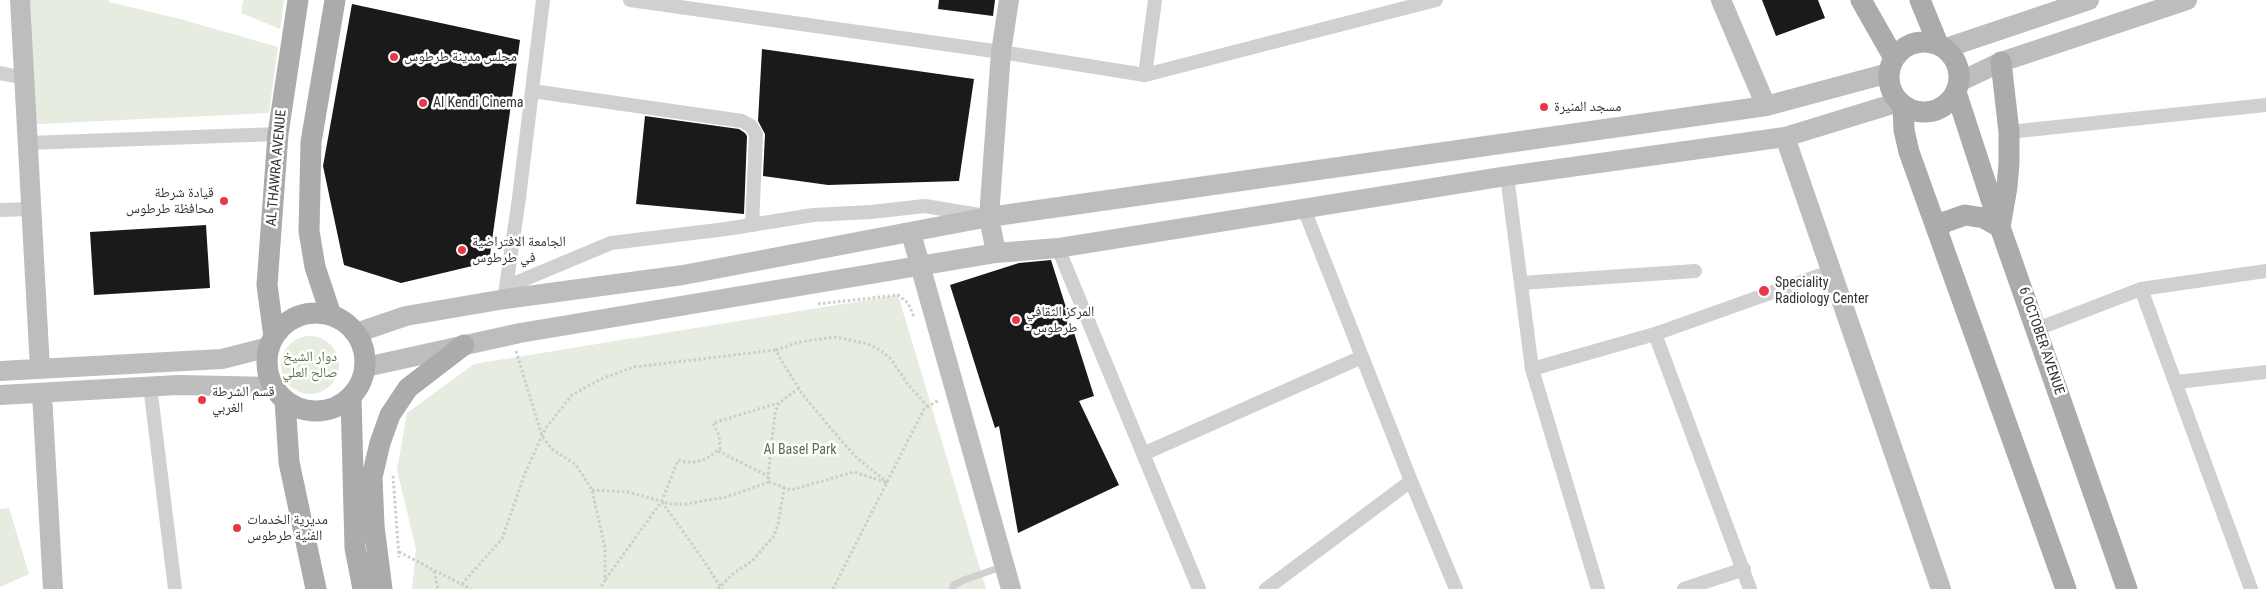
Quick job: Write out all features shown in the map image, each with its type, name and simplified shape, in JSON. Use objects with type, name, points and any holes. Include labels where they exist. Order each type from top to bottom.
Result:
[{"type":"main road","points":[[20,0],[40,369]]},
{"type":"main road","name":"AL THAWRA AVENUE","points":[[272,342],[267,285],[278,134],[298,0]]},
{"type":"main road","points":[[331,316],[315,267],[309,231],[311,142],[335,0]]},
{"type":"main road","points":[[996,253],[989,217],[1001,52],[1009,0]]},
{"type":"main road","points":[[1721,0],[1766,106]]},
{"type":"main road","points":[[1861,0],[1891,65],[1892,94],[1901,104],[1912,111],[1933,111],[1942,107],[1958,87],[2001,62],[2187,0]]},
{"type":"main road","points":[[1920,0],[1942,46],[1957,64],[1958,87]]},
{"type":"main road","points":[[356,333],[406,316],[505,293],[683,275],[989,217],[1766,106],[1891,65],[1902,49],[1913,43],[1926,41],[1942,46],[2089,0]]},
{"type":"main road","points":[[1937,229],[1945,222],[1965,215],[1984,218],[2000,226],[2008,187],[2009,132],[2001,62]]},
{"type":"main road","name":"6 OCTOBER AVENUE","points":[[1958,87],[2000,226],[2127,589]]},
{"type":"main road","points":[[366,367],[520,333],[996,253],[1058,248],[1507,176],[1785,137],[1901,104]]},
{"type":"main road","points":[[1901,104],[1909,152],[2066,589]]},
{"type":"main road","points":[[1785,137],[1941,589]]},
{"type":"main road","points":[[911,233],[1011,589]]},
{"type":"main road","points":[[0,396],[208,384],[279,394],[297,408],[311,411],[326,411],[340,406],[351,397],[358,388],[366,367],[364,351],[356,333],[342,320],[315,313],[299,316],[285,324],[272,342],[267,361],[268,374],[279,394],[289,462],[316,589]]},
{"type":"main road","points":[[0,372],[222,359],[272,342]]},
{"type":"main road","points":[[382,589],[374,526],[372,477],[380,443],[390,415],[408,388],[464,345]]},
{"type":"main road","points":[[42,394],[53,589]]},
{"type":"main road","points":[[351,397],[355,548],[362,589]]},
{"type":"street","points":[[505,293],[543,0]]},
{"type":"street","points":[[630,0],[1001,52],[1145,75],[1436,0]]},
{"type":"street","points":[[1145,75],[1156,0]]},
{"type":"street","points":[[0,73],[24,78]]},
{"type":"street","points":[[532,91],[742,122],[751,126],[756,134],[752,225]]},
{"type":"street","points":[[2009,132],[2266,105]]},
{"type":"street","points":[[28,144],[278,134]]},
{"type":"street","points":[[1507,176],[1532,369],[1598,589]]},
{"type":"street","points":[[505,293],[611,243],[752,225],[813,215],[871,212],[925,206],[989,217]]},
{"type":"street","points":[[0,210],[32,209]]},
{"type":"street","points":[[1304,209],[1410,481],[1456,589]]},
{"type":"street","points":[[1058,248],[1198,589]]},
{"type":"street","points":[[1521,283],[1695,271]]},
{"type":"street","points":[[1532,369],[1655,334],[1832,271]]},
{"type":"street","points":[[2036,329],[2142,289],[2266,271]]},
{"type":"street","points":[[2142,289],[2251,589]]},
{"type":"street","points":[[1655,334],[1750,589]]},
{"type":"street","points":[[1143,454],[1362,357]]},
{"type":"street","points":[[2177,382],[2266,372]]},
{"type":"street","points":[[150,386],[175,589]]},
{"type":"street","points":[[1269,588],[1410,481]]},
{"type":"street","points":[[1684,589],[1744,569]]},
{"type":"lane","points":[[952,589],[954,585],[964,580],[1004,566]]},
{"type":"path","points":[[812,304],[898,295],[908,303],[915,320]]},
{"type":"path","points":[[462,584],[502,539],[524,476],[553,416],[572,395],[586,386],[617,372],[648,365],[776,350],[799,342],[836,337],[868,344],[880,350],[891,359],[907,383],[928,407]]},
{"type":"path","points":[[509,353],[526,350]]},
{"type":"path","points":[[776,350],[798,388],[839,438],[857,458],[888,483]]},
{"type":"path","points":[[517,352],[542,436],[552,449],[576,464],[592,490],[604,534],[605,580]]},
{"type":"path","points":[[600,589],[662,501],[678,460],[695,462],[706,459],[718,451],[721,443],[717,428],[713,423],[779,403],[798,388]]},
{"type":"path","points":[[833,589],[924,409],[943,398]]},
{"type":"path","points":[[769,482],[768,476],[775,413],[779,403]]},
{"type":"path","points":[[718,451],[768,476]]},
{"type":"path","points":[[393,469],[400,564]]},
{"type":"path","points":[[592,490],[627,492],[669,504],[686,504],[726,497],[769,482],[791,490],[854,472],[888,483]]},
{"type":"path","points":[[662,501],[720,588],[734,573],[751,562],[774,536],[784,488]]},
{"type":"path","points":[[399,552],[471,589]]},
{"type":"path","points":[[434,570],[438,589]]},
{"type":"green space","points":[[12,0],[109,0],[109,2],[180,19],[278,47],[269,113],[18,125]]},
{"type":"green space","points":[[243,0],[284,0],[280,29],[241,13]]},
{"type":"green space","name":"Al Basel Park","points":[[898,295],[986,589],[412,589],[416,549],[397,470],[407,413],[474,364]]},
{"type":"green space","name":"دوار الشيخ صالح العلي","points":[[310,336],[321,338],[331,344],[337,354],[339,365],[337,376],[331,386],[321,392],[310,394],[299,392],[289,386],[283,376],[281,365],[283,354],[289,344],[299,338]]},
{"type":"green space","points":[[9,508],[29,574],[0,587],[0,509]]},
{"type":"building","points":[[939,0],[995,0],[993,16],[938,9]]},
{"type":"building","points":[[1762,0],[1818,0],[1825,18],[1776,36]]},
{"type":"building","name":"Al Kendi Cinema","points":[[352,4],[520,40],[489,262],[401,283],[344,265],[323,166]]},
{"type":"building","points":[[762,49],[974,79],[959,181],[828,185],[763,176],[765,134],[758,121]]},
{"type":"building","points":[[645,116],[739,129],[745,133],[747,136],[744,214],[636,204]]},
{"type":"building","points":[[206,225],[210,288],[94,295],[90,232]]},
{"type":"building","points":[[1051,260],[1094,396],[1079,401],[1119,485],[1018,533],[999,426],[995,428],[950,285],[1019,263]]},
{"type":"place","name":"مجلس مدينة طرطوس","points":[[394,57]]},
{"type":"place","name":"Al Kendi Cinema","points":[[423,103]]},
{"type":"place","name":"مسجد المنيرة","points":[[1544,107]]},
{"type":"place","name":"قيادة شرطة محافظة طرطوس","points":[[224,201]]},
{"type":"place","name":"الجامعة الافتراضية في طرطوس","points":[[462,250]]},
{"type":"place","name":"Speciality Radiology Center","points":[[1764,291]]},
{"type":"place","name":"المركز الثقافي - طرطوس","points":[[1016,320]]},
{"type":"place","name":"قسم الشرطة الغربي","points":[[202,400]]},
{"type":"place","name":"مديرية الخدمات الفنية طرطوس","points":[[237,528]]}]
